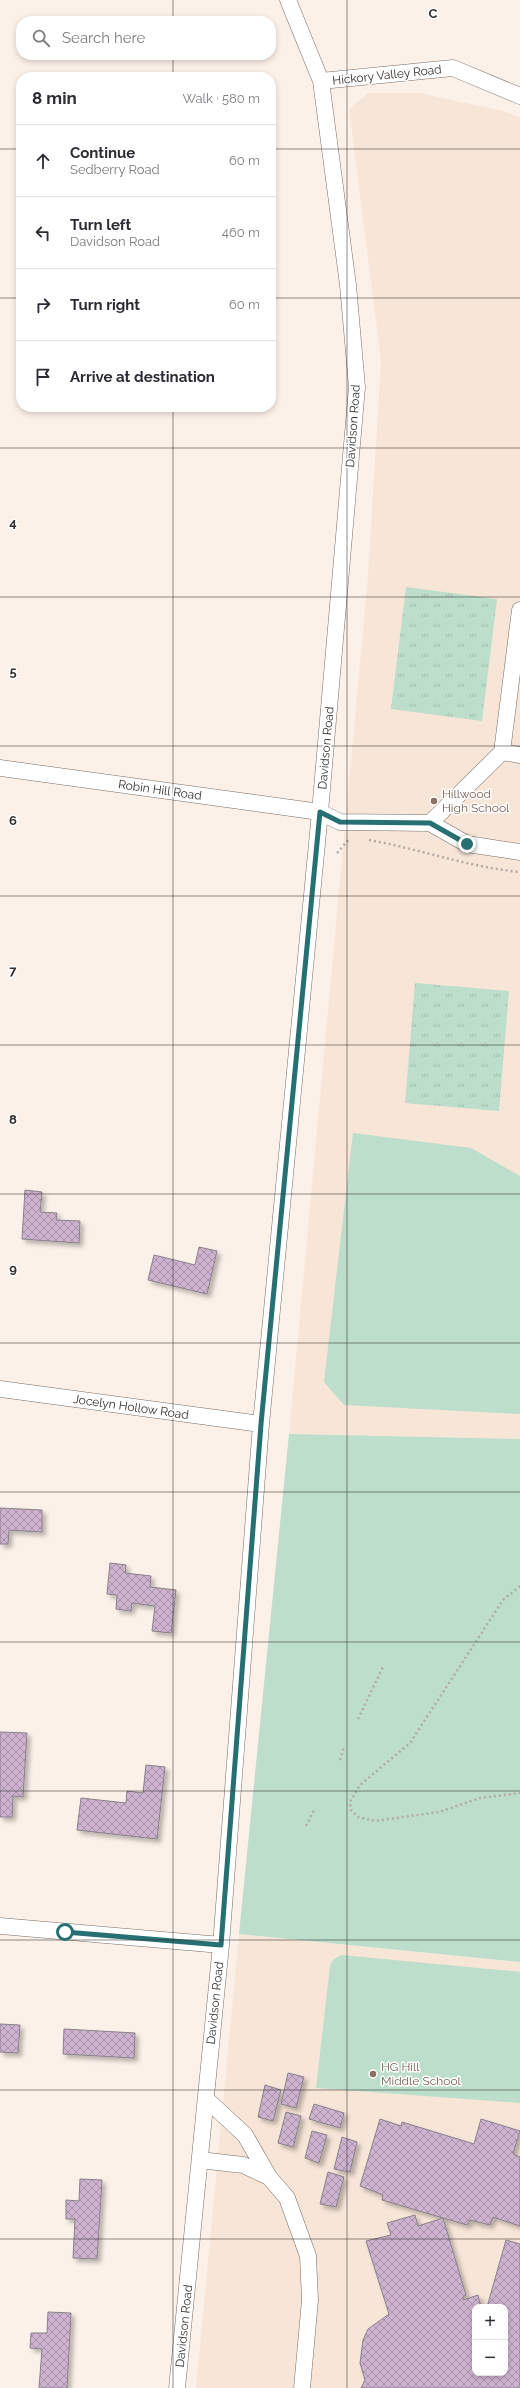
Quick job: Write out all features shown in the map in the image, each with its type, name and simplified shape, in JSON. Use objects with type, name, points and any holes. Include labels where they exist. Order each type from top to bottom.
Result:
[{"type":"street","name":"Davidson Road","points":[[177,2388],[221,1945],[261,1424],[320,812],[357,387],[348,285],[321,81],[288,0]]},
{"type":"street","name":"Hickory Valley Road","points":[[321,81],[453,68],[520,96]]},
{"type":"street","points":[[520,610],[502,752],[430,823],[467,844],[520,852]]},
{"type":"street","points":[[502,752],[520,755]]},
{"type":"street","name":"Robin Hill Road","points":[[0,768],[320,812],[340,822],[430,823]]},
{"type":"street","name":"Jocelyn Hollow Road","points":[[0,1390],[261,1424]]},
{"type":"street","points":[[0,1926],[221,1945]]},
{"type":"street","points":[[206,2099],[245,2135],[269,2177],[287,2198],[308,2256],[310,2300],[302,2388]]},
{"type":"street","points":[[200,2160],[243,2165],[269,2177]]},
{"type":"path","points":[[338,853],[352,837]]},
{"type":"path","points":[[367,840],[405,847],[469,865],[520,872]]},
{"type":"path","points":[[520,1586],[503,1600],[410,1743],[360,1785],[350,1802],[351,1810],[358,1817],[375,1821],[439,1812],[480,1798],[520,1793]]},
{"type":"path","points":[[358,1718],[384,1666]]},
{"type":"path","points":[[340,1760],[344,1747]]},
{"type":"path","points":[[306,1826],[315,1808]]},
{"type":"shaded area","name":"Hillwood High School","points":[[368,93],[419,93],[503,111],[520,117],[520,1439],[289,1434],[368,576],[381,361],[349,109]]},
{"type":"shaded area","name":"HG Hill Middle School","points":[[239,1934],[520,1962],[520,2388],[196,2388]]},
{"type":"green space","points":[[406,587],[497,599],[482,721],[391,709]]},
{"type":"green space","points":[[415,983],[509,991],[499,1111],[405,1103]]},
{"type":"green space","points":[[353,1133],[471,1148],[520,1176],[520,1414],[344,1405],[324,1382]]},
{"type":"green space","points":[[289,1434],[520,1439],[520,1962],[239,1934]]},
{"type":"green space","points":[[341,1955],[520,1972],[520,2103],[316,2088],[330,1966],[333,1960]]},
{"type":"building","points":[[25,1190],[42,1192],[40,1212],[57,1213],[56,1220],[80,1221],[79,1243],[22,1239]]},
{"type":"building","points":[[199,1247],[217,1251],[207,1294],[148,1280],[154,1255],[195,1265]]},
{"type":"building","points":[[0,1508],[42,1510],[42,1532],[9,1530],[8,1544],[0,1544]]},
{"type":"building","points":[[110,1563],[126,1565],[125,1573],[151,1576],[150,1587],[176,1590],[171,1633],[152,1631],[155,1606],[132,1603],[131,1611],[116,1609],[117,1595],[107,1594]]},
{"type":"building","points":[[0,1732],[27,1733],[23,1797],[13,1796],[12,1817],[0,1817]]},
{"type":"building","points":[[146,1765],[165,1767],[157,1839],[77,1830],[81,1798],[126,1803],[127,1791],[143,1793]]},
{"type":"building","points":[[0,2024],[20,2025],[18,2053],[0,2052]]},
{"type":"building","points":[[64,2029],[135,2033],[134,2058],[63,2054]]},
{"type":"building","points":[[288,2073],[304,2077],[296,2108],[281,2104]]},
{"type":"building","points":[[265,2085],[281,2090],[273,2121],[258,2117]]},
{"type":"building","points":[[314,2104],[344,2113],[340,2128],[309,2119]]},
{"type":"building","points":[[286,2112],[301,2116],[293,2147],[278,2143]]},
{"type":"building","points":[[380,2119],[401,2126],[402,2122],[474,2144],[481,2119],[520,2131],[513,2154],[520,2157],[520,2226],[493,2217],[490,2225],[470,2220],[467,2225],[382,2200],[383,2195],[360,2186]]},
{"type":"building","points":[[312,2131],[327,2135],[319,2163],[305,2158]]},
{"type":"building","points":[[342,2137],[357,2142],[350,2172],[334,2169]]},
{"type":"building","points":[[328,2172],[344,2177],[336,2207],[320,2204]]},
{"type":"building","points":[[80,2179],[102,2180],[97,2259],[73,2258],[75,2219],[66,2219],[66,2200],[79,2201]]},
{"type":"building","points":[[415,2215],[418,2226],[443,2218],[466,2295],[463,2297],[463,2300],[478,2295],[480,2304],[472,2304],[472,2376],[508,2376],[508,2304],[488,2304],[506,2240],[520,2244],[520,2388],[361,2388],[365,2380],[360,2363],[363,2340],[368,2329],[389,2314],[366,2241],[391,2235],[387,2223]]},
{"type":"building","points":[[48,2312],[71,2313],[67,2388],[39,2388],[42,2349],[30,2348],[31,2333],[47,2333]]},
{"type":"place","name":"Hillwood High School","points":[[434,801]]},
{"type":"place","name":"HG Hill Middle School","points":[[373,2074]]},
{"type":"route","points":[[65,1932],[221,1945],[261,1424],[320,812],[340,822],[430,823],[467,844]]}]
